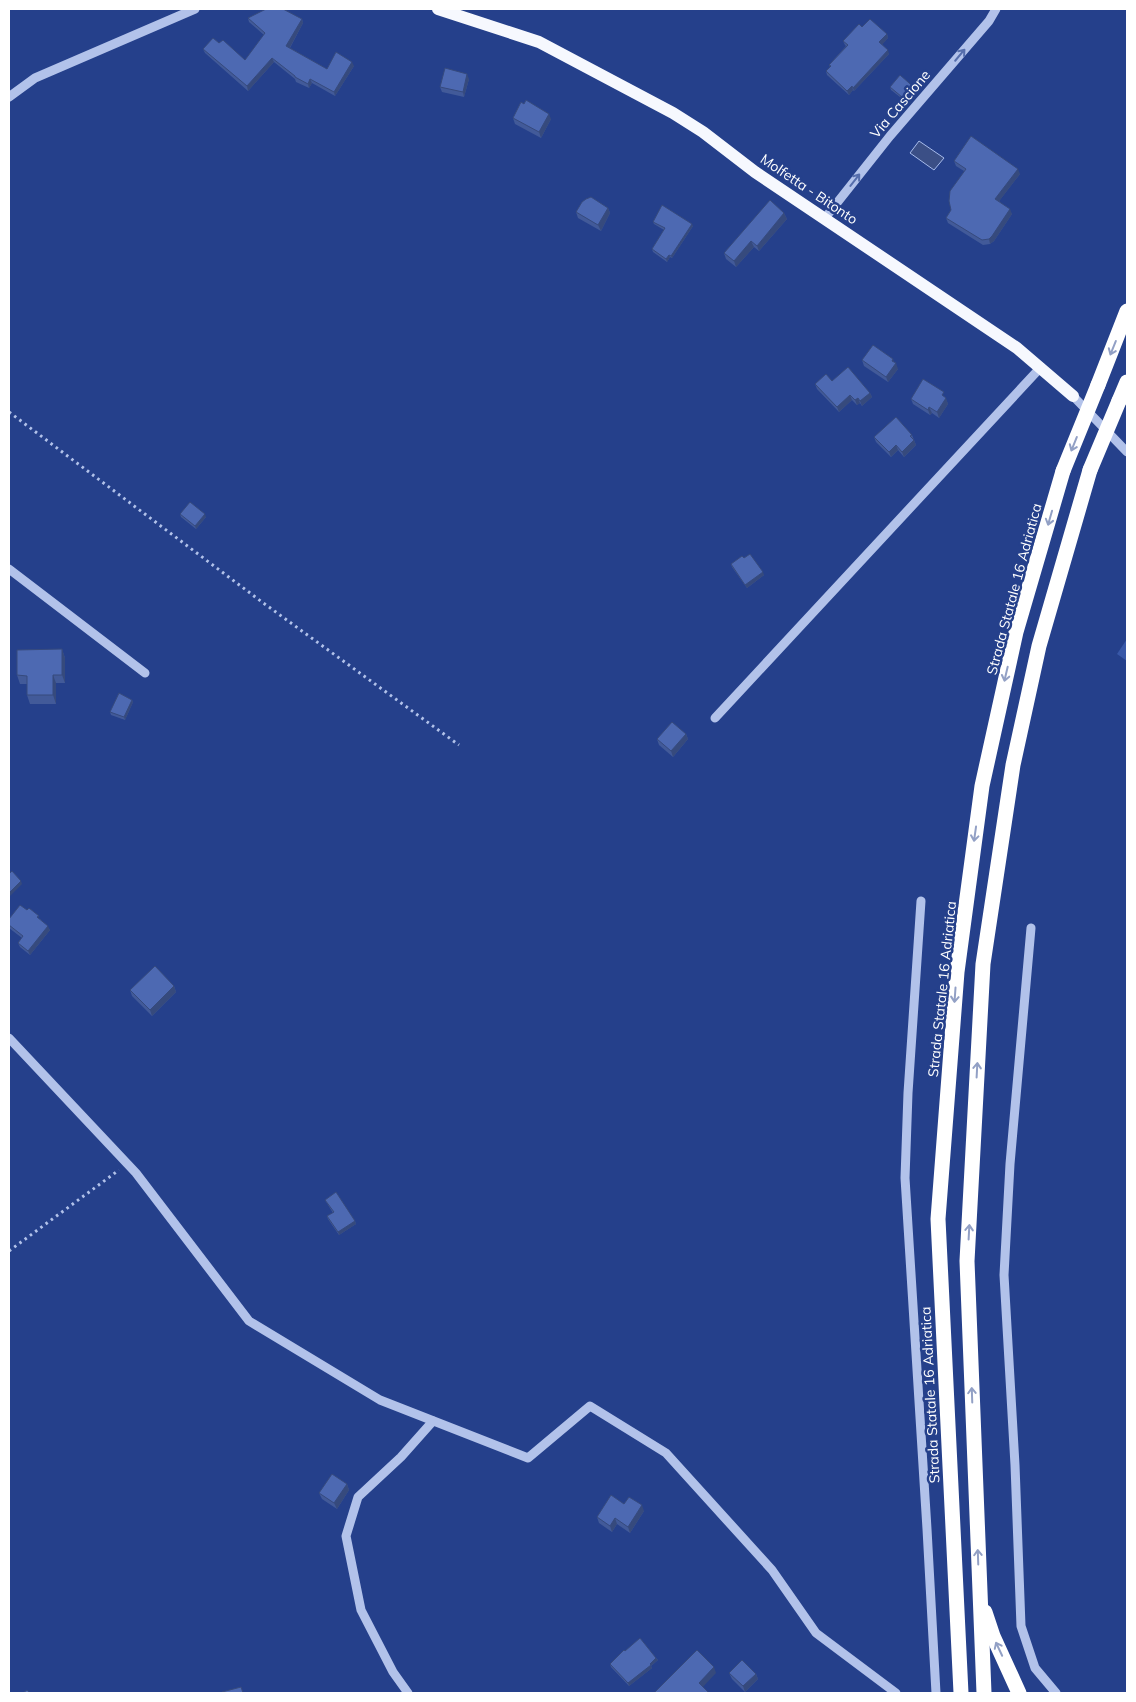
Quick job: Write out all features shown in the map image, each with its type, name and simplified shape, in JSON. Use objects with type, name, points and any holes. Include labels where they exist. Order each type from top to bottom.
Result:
[{"type":"highway","name":"Strada Statale 16 Adriatica","points":[[961,1693],[938,1219],[957,972],[982,786],[1016,632],[1063,471],[1127,311]]},
{"type":"highway","points":[[984,1693],[967,1261],[983,964],[1013,765],[1039,646],[1090,470],[1127,382]]},
{"type":"highway","points":[[979,1593],[993,1636],[1019,1693]]},
{"type":"main road","name":"Molfetta - Bitonto","points":[[438,9],[539,42],[672,113],[703,132],[755,172],[1017,348],[1073,396]]},
{"type":"street","points":[[9,97],[35,78],[195,9]]},
{"type":"street","name":"Via Cascione","points":[[825,218],[890,136],[989,20],[996,9]]},
{"type":"street","points":[[715,718],[1041,367]]},
{"type":"street","name":"Molfetta - Bitonto","points":[[1073,396],[1127,452]]},
{"type":"street","points":[[9,569],[145,673]]},
{"type":"street","points":[[921,901],[908,1093],[905,1178],[936,1693]]},
{"type":"street","points":[[1031,928],[1010,1164],[1004,1275],[1015,1465],[1021,1626],[1035,1668],[1056,1693]]},
{"type":"street","points":[[9,1038],[128,1164],[249,1321],[380,1400],[528,1458],[590,1406],[666,1453],[772,1570],[816,1633],[896,1693]]},
{"type":"street","points":[[408,1693],[393,1672],[361,1610],[346,1536],[358,1497],[401,1457],[433,1421]]},
{"type":"path","points":[[9,412],[262,602],[459,745]]},
{"type":"path","points":[[9,1251],[128,1164]]},
{"type":"shaded area","points":[[919,141],[944,158],[934,170],[910,153]]},
{"type":"shaded area","points":[[1127,639],[1127,661],[1117,654]]},
{"type":"building","points":[[266,9],[283,9],[302,19],[286,46],[327,69],[336,52],[352,62],[334,92],[310,79],[308,84],[295,77],[272,58],[247,86],[203,49],[213,38],[219,43],[223,40],[245,60],[265,33],[248,18]]},
{"type":"building","points":[[870,19],[887,34],[879,42],[888,50],[853,88],[852,86],[847,91],[826,71],[831,66],[829,65],[848,45],[843,41],[859,24],[862,27]]},
{"type":"building","points":[[445,68],[467,74],[463,92],[440,87]]},
{"type":"building","points":[[900,75],[917,90],[908,102],[890,87]]},
{"type":"building","points":[[526,100],[549,114],[539,132],[513,118],[521,102],[524,104]]},
{"type":"building","points":[[971,136],[1018,169],[995,199],[1010,209],[992,236],[989,239],[982,240],[946,218],[951,210],[949,201],[950,191],[966,169],[954,161]]},
{"type":"building","points":[[591,197],[608,208],[598,225],[576,212],[582,202]]},
{"type":"building","points":[[770,200],[784,213],[757,246],[751,241],[734,261],[724,253]]},
{"type":"building","points":[[662,205],[692,224],[671,256],[669,255],[666,259],[652,249],[665,228],[653,222]]},
{"type":"building","points":[[873,345],[896,363],[886,377],[862,360]]},
{"type":"building","points":[[848,367],[870,393],[860,401],[858,398],[855,400],[850,395],[837,407],[815,384],[826,374],[832,381]]},
{"type":"building","points":[[923,379],[944,392],[942,395],[946,398],[937,412],[929,407],[928,410],[911,399]]},
{"type":"building","points":[[896,417],[912,435],[910,436],[914,440],[902,452],[896,445],[889,452],[874,437]]},
{"type":"building","points":[[190,502],[205,514],[195,526],[180,514]]},
{"type":"building","points":[[750,554],[763,572],[745,585],[731,564],[742,556],[744,558]]},
{"type":"building","points":[[62,649],[62,675],[53,675],[53,695],[27,695],[27,676],[17,675],[17,650]]},
{"type":"building","points":[[119,693],[132,700],[124,717],[110,712]]},
{"type":"building","points":[[672,722],[686,734],[671,751],[657,739]]},
{"type":"building","points":[[12,871],[21,881],[9,893],[9,874]]},
{"type":"building","points":[[20,905],[27,910],[29,908],[48,926],[28,951],[18,943],[23,936],[9,925],[9,919]]},
{"type":"building","points":[[155,966],[174,986],[150,1010],[130,990]]},
{"type":"building","points":[[336,1192],[355,1221],[338,1232],[327,1216],[334,1212],[325,1200]]},
{"type":"building","points":[[332,1474],[347,1484],[334,1503],[319,1493]]},
{"type":"building","points":[[611,1495],[624,1504],[629,1497],[642,1505],[628,1527],[615,1518],[610,1526],[597,1517]]},
{"type":"building","points":[[640,1638],[656,1658],[651,1665],[628,1683],[610,1664]]},
{"type":"building","points":[[697,1650],[714,1667],[699,1683],[709,1693],[654,1693]]},
{"type":"building","points":[[742,1660],[756,1674],[743,1686],[729,1673]]},
{"type":"building","points":[[241,1687],[243,1693],[222,1692]]}]
